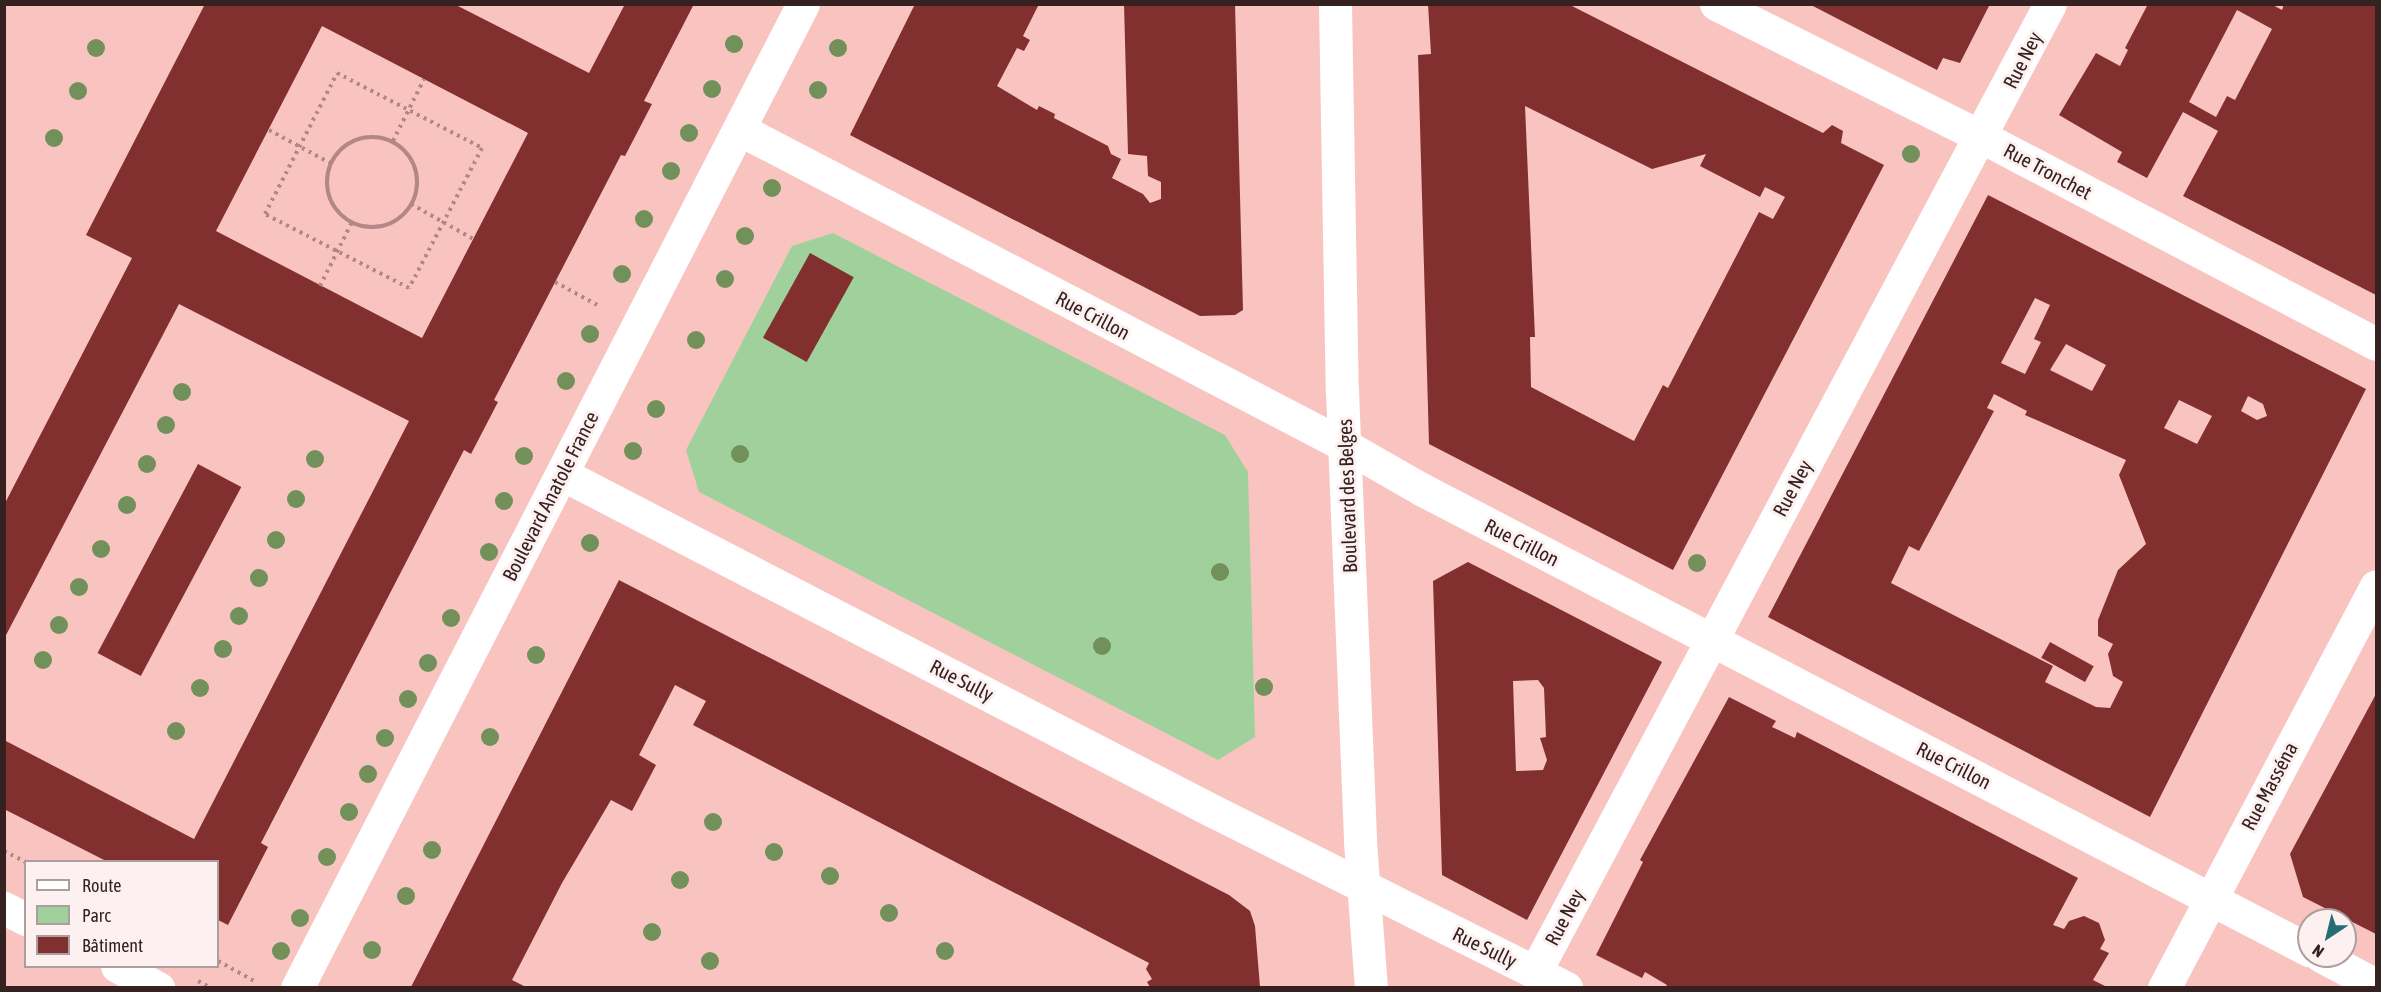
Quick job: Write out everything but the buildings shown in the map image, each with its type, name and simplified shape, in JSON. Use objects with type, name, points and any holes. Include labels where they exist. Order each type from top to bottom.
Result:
[{"type":"street","name":"Boulevard Anatole France","points":[[297,987],[803,4]]},
{"type":"street","name":"Boulevard des Belges","points":[[1335,4],[1346,446],[1363,886],[1371,987]]},
{"type":"street","name":"Rue Tronchet","points":[[1716,4],[1982,137],[2376,344]]},
{"type":"street","name":"Rue Ney","points":[[1535,972],[1711,639],[1982,137],[2050,4]]},
{"type":"street","name":"Rue Crillon","points":[[739,129],[1346,446],[1421,489],[2297,944]]},
{"type":"street","name":"Rue Sully","points":[[562,474],[1363,886],[1566,987]]},
{"type":"street","name":"Rue Masséna","points":[[2164,987],[2209,897],[2376,586]]},
{"type":"street","points":[[4,908],[24,918]]},
{"type":"street","points":[[121,968],[158,987]]},
{"type":"street","points":[[2344,968],[2376,985]]},
{"type":"path","points":[[337,73],[482,148],[409,288],[265,214],[299,147],[337,73]]},
{"type":"path","points":[[393,141],[424,80]]},
{"type":"path","points":[[268,130],[330,163]]},
{"type":"path","points":[[378,136],[393,141],[414,164],[417,179],[411,204],[397,220],[382,226],[352,222],[340,214],[329,197],[327,176],[330,163],[338,151],[356,140],[378,136]]},
{"type":"path","points":[[411,204],[473,239]]},
{"type":"path","points":[[320,286],[352,222]]},
{"type":"path","points":[[555,282],[578,295]]},
{"type":"path","points":[[4,851],[24,861]]},
{"type":"path","points":[[219,963],[259,983]]},
{"type":"green space","points":[[833,233],[1225,435],[1248,472],[1255,737],[1218,760],[699,492],[686,450],[792,246]]}]
